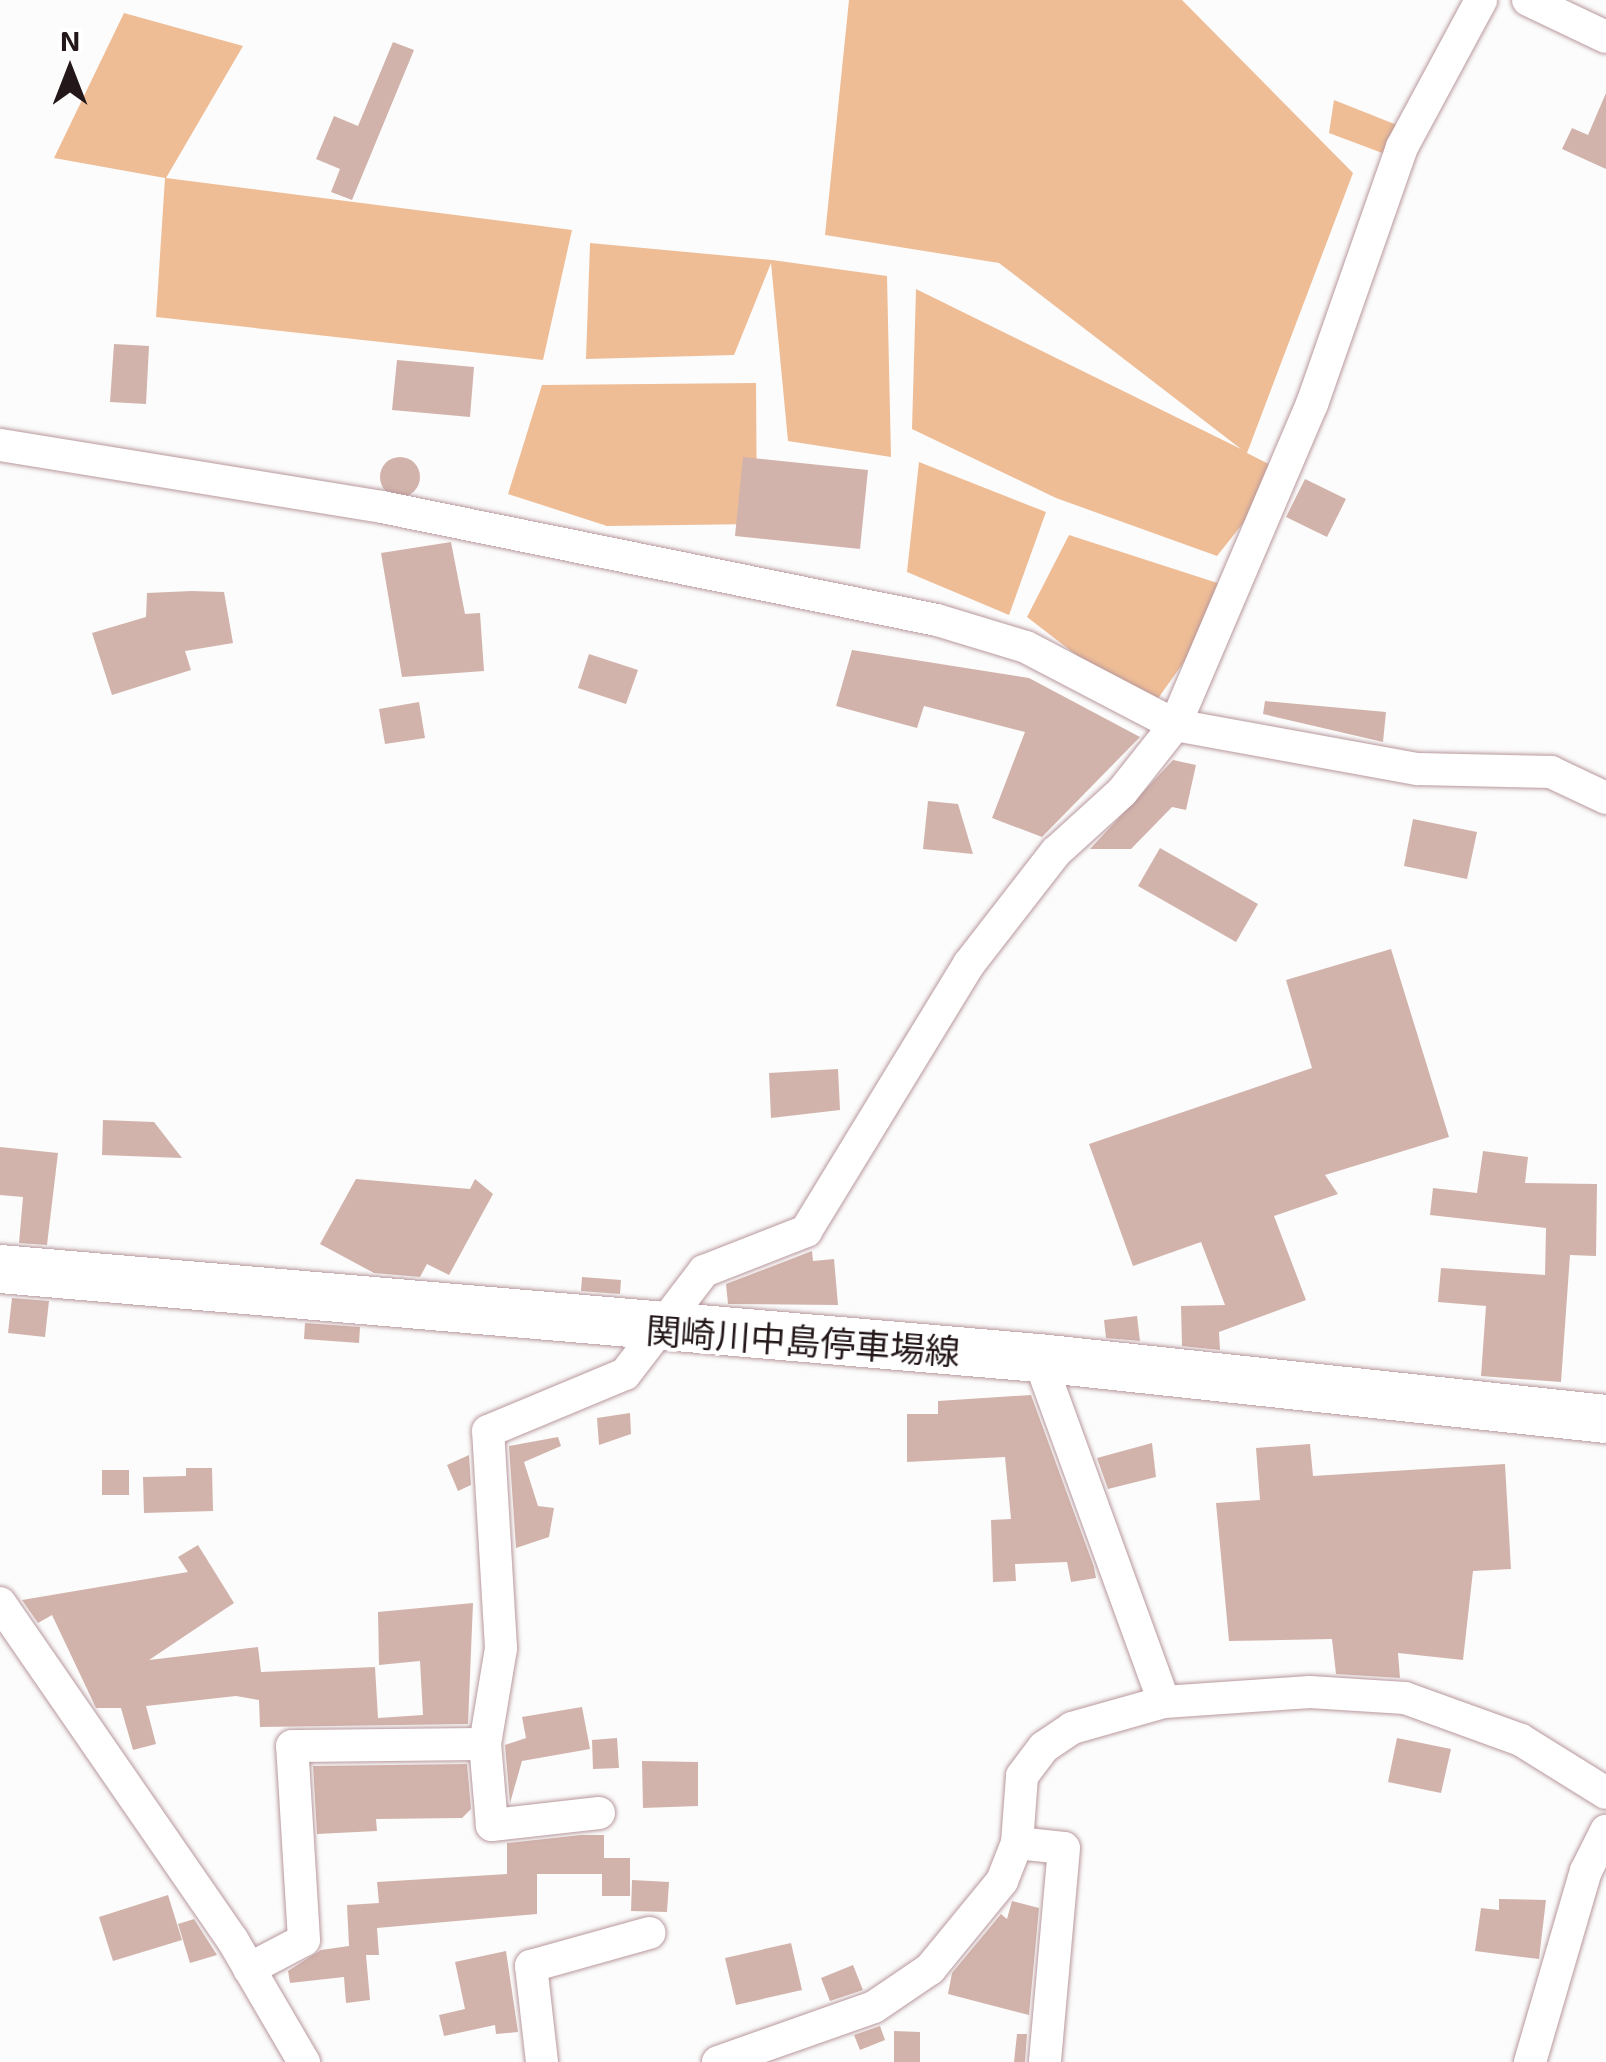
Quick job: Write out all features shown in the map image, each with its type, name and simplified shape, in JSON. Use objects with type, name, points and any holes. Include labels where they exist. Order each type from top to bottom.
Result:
[{"type":"main road","name":"関崎川中島停車場線","points":[[0,1269],[662,1329],[1038,1358],[1606,1418]]},
{"type":"street","points":[[600,1813],[492,1825],[485,1744],[500,1648],[488,1431],[625,1374],[704,1272],[806,1231],[970,964],[1056,852],[1122,792],[1175,725],[1312,404],[1402,147],[1481,0]]},
{"type":"street","points":[[1528,0],[1606,37]]},
{"type":"street","points":[[0,444],[382,507],[938,620],[1026,648],[1175,725],[1418,769],[1551,772],[1606,798]]},
{"type":"street","points":[[1038,1358],[1164,1702]]},
{"type":"street","points":[[0,1604],[249,1969],[304,2062]]},
{"type":"street","points":[[718,2062],[874,2007],[930,1969],[1002,1881],[1017,1844],[1022,1776],[1044,1747],[1072,1728],[1164,1702],[1310,1692],[1405,1698],[1520,1740],[1606,1792]]},
{"type":"street","points":[[249,1969],[304,1940],[292,1746],[485,1744]]},
{"type":"street","points":[[1530,2062],[1586,1870],[1606,1831]]},
{"type":"street","points":[[1017,1844],[1064,1848],[1045,2062]]},
{"type":"street","points":[[542,2062],[531,1966],[649,1933]]},
{"type":"shaded area","points":[[849,0],[1182,0],[1353,173],[1247,453],[1284,472],[1217,556],[1056,498],[912,429],[916,289],[1241,449],[999,263],[825,235]]},
{"type":"shaded area","points":[[124,13],[243,46],[166,178],[572,230],[543,360],[156,317],[165,178],[54,158]]},
{"type":"shaded area","points":[[1334,100],[1397,125],[1385,154],[1329,133]]},
{"type":"shaded area","points":[[590,243],[772,260],[887,276],[891,457],[788,441],[771,263],[734,355],[586,359]]},
{"type":"shaded area","points":[[756,383],[757,524],[607,526],[508,494],[542,385]]},
{"type":"shaded area","points":[[919,462],[1046,512],[1009,615],[907,572]]},
{"type":"shaded area","points":[[1069,535],[1236,589],[1149,711],[1027,617]]},
{"type":"building","points":[[393,42],[414,50],[352,200],[331,192],[340,169],[316,159],[334,116],[358,126]]},
{"type":"building","points":[[1606,93],[1606,169],[1562,149],[1572,128],[1588,135]]},
{"type":"building","points":[[114,344],[149,346],[146,404],[110,402]]},
{"type":"building","points":[[397,360],[474,367],[470,417],[392,410]]},
{"type":"building","points":[[400,457],[414,463],[420,477],[414,491],[400,497],[386,491],[380,477],[386,463]]},
{"type":"building","points":[[743,457],[868,470],[860,549],[735,536]]},
{"type":"building","points":[[1305,479],[1346,499],[1327,537],[1286,517]]},
{"type":"building","points":[[451,542],[465,614],[480,613],[484,671],[402,677],[381,553]]},
{"type":"building","points":[[224,592],[233,643],[185,651],[191,670],[112,695],[92,633],[146,617],[147,593]]},
{"type":"building","points":[[852,650],[1029,678],[1140,737],[1042,837],[992,818],[1025,732],[924,706],[917,728],[836,706]]},
{"type":"building","points":[[589,654],[638,670],[626,704],[578,688]]},
{"type":"building","points":[[1265,701],[1386,712],[1383,742],[1263,714]]},
{"type":"building","points":[[419,702],[425,738],[385,744],[379,709]]},
{"type":"building","points":[[1173,760],[1196,765],[1186,810],[1172,807],[1131,849],[1090,849]]},
{"type":"building","points":[[928,801],[958,804],[973,854],[923,849]]},
{"type":"building","points":[[1413,819],[1477,832],[1467,879],[1404,866]]},
{"type":"building","points":[[1160,848],[1258,904],[1236,942],[1138,886]]},
{"type":"building","points":[[1391,949],[1449,1137],[1325,1175],[1338,1194],[1274,1216],[1306,1300],[1219,1332],[1220,1350],[1182,1346],[1181,1306],[1225,1305],[1201,1242],[1133,1266],[1089,1144],[1312,1068],[1286,980]]},
{"type":"building","points":[[838,1069],[840,1110],[771,1118],[769,1073]]},
{"type":"building","points":[[103,1120],[154,1122],[182,1158],[102,1155]]},
{"type":"building","points":[[0,1147],[58,1153],[47,1245],[19,1243],[23,1197],[0,1195]]},
{"type":"building","points":[[1483,1151],[1528,1157],[1525,1183],[1597,1184],[1596,1256],[1570,1255],[1561,1382],[1481,1376],[1486,1306],[1438,1302],[1441,1268],[1545,1275],[1546,1228],[1430,1215],[1433,1188],[1477,1193]]},
{"type":"building","points":[[356,1179],[470,1189],[475,1179],[493,1194],[449,1275],[427,1264],[420,1277],[374,1273],[320,1244]]},
{"type":"building","points":[[812,1251],[813,1261],[834,1259],[838,1305],[728,1304],[726,1284]]},
{"type":"building","points":[[582,1277],[621,1280],[620,1294],[581,1291]]},
{"type":"building","points":[[12,1298],[49,1301],[45,1337],[8,1333]]},
{"type":"building","points":[[1137,1316],[1140,1341],[1106,1338],[1104,1320]]},
{"type":"building","points":[[305,1323],[360,1327],[359,1343],[304,1339]]},
{"type":"building","points":[[1031,1395],[1096,1578],[1071,1582],[1067,1562],[1015,1564],[1016,1581],[993,1582],[991,1520],[1011,1519],[1005,1457],[907,1462],[907,1414],[938,1414],[938,1401]]},
{"type":"building","points":[[630,1413],[631,1434],[599,1445],[597,1418]]},
{"type":"building","points":[[558,1437],[561,1446],[524,1462],[538,1506],[554,1508],[549,1537],[516,1548],[509,1446]]},
{"type":"building","points":[[1152,1443],[1156,1477],[1108,1489],[1097,1458]]},
{"type":"building","points":[[1310,1444],[1313,1476],[1505,1464],[1511,1569],[1473,1571],[1463,1660],[1398,1653],[1400,1678],[1336,1674],[1332,1639],[1229,1641],[1216,1503],[1260,1500],[1256,1448]]},
{"type":"building","points":[[469,1455],[471,1485],[458,1491],[447,1465]]},
{"type":"building","points":[[186,1468],[212,1468],[213,1511],[144,1513],[143,1477],[186,1476]]},
{"type":"building","points":[[102,1470],[129,1470],[129,1495],[102,1495]]},
{"type":"building","points":[[198,1545],[234,1603],[149,1660],[258,1647],[261,1672],[375,1667],[378,1718],[423,1715],[420,1661],[379,1665],[378,1612],[473,1603],[468,1724],[260,1727],[259,1700],[236,1696],[146,1706],[156,1744],[133,1750],[121,1708],[96,1708],[52,1615],[38,1623],[22,1600],[188,1572],[178,1557]]},
{"type":"building","points":[[582,1707],[590,1749],[522,1761],[510,1803],[505,1745],[526,1738],[522,1717]]},
{"type":"building","points":[[617,1738],[619,1768],[593,1769],[592,1740]]},
{"type":"building","points":[[1397,1738],[1451,1749],[1441,1793],[1388,1782]]},
{"type":"building","points":[[642,1761],[698,1762],[698,1806],[643,1808]]},
{"type":"building","points":[[467,1764],[471,1809],[462,1818],[376,1819],[377,1831],[317,1834],[313,1766]]},
{"type":"building","points":[[604,1835],[604,1858],[630,1858],[630,1896],[602,1896],[602,1874],[537,1874],[537,1914],[377,1928],[379,1955],[366,1955],[370,2000],[346,2003],[344,1977],[290,1983],[288,1971],[321,1950],[349,1946],[347,1905],[379,1903],[377,1882],[507,1874],[507,1843]]},
{"type":"building","points":[[632,1880],[669,1882],[667,1912],[631,1911]]},
{"type":"building","points":[[168,1895],[182,1940],[113,1961],[99,1917]]},
{"type":"building","points":[[1499,1899],[1546,1900],[1539,1959],[1475,1951],[1481,1908],[1499,1910]]},
{"type":"building","points":[[1012,1901],[1039,1908],[1029,2015],[948,1994],[952,1973],[1001,1914],[1007,1919]]},
{"type":"building","points":[[194,1919],[217,1955],[190,1963],[178,1924]]},
{"type":"building","points":[[791,1943],[802,1990],[736,2005],[725,1958]]},
{"type":"building","points":[[506,1951],[518,2032],[496,2034],[495,2025],[444,2036],[439,2015],[465,2009],[455,1962]]},
{"type":"building","points":[[853,1965],[863,1990],[830,2001],[821,1978]]},
{"type":"building","points":[[880,2026],[885,2040],[860,2050],[854,2035]]},
{"type":"building","points":[[894,2031],[920,2032],[920,2062],[894,2062]]},
{"type":"building","points":[[1017,2034],[1027,2034],[1025,2062],[1014,2062]]}]
